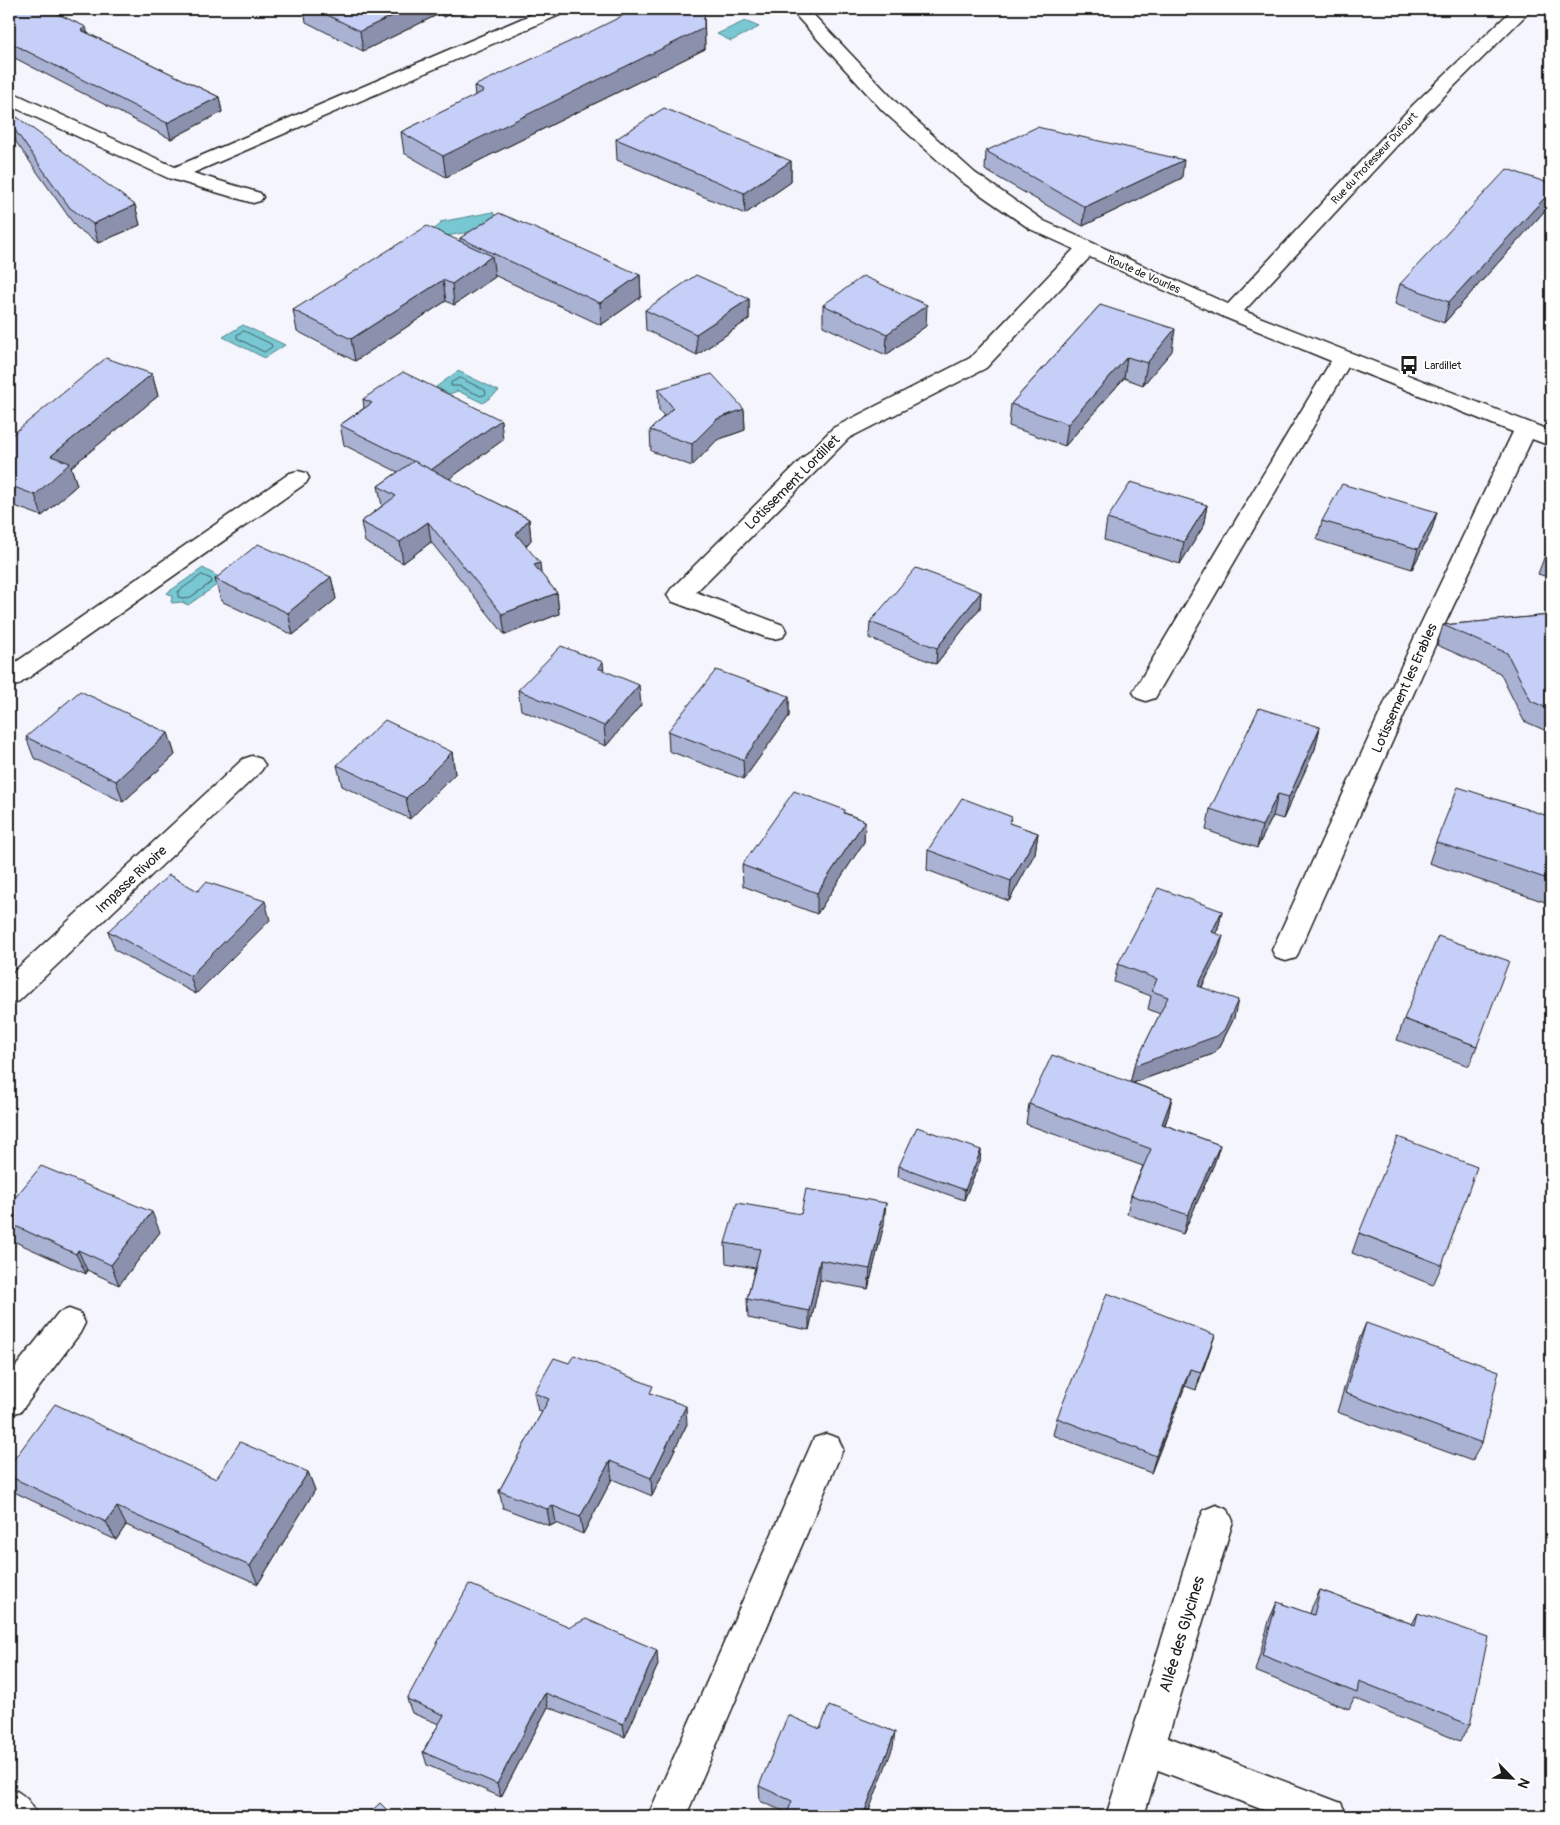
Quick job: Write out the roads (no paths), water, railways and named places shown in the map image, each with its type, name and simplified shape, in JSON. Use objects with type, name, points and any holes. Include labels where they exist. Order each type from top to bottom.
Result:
[{"type":"street","points":[[175,174],[558,9]]},
{"type":"street","name":"Route de Vourles","points":[[799,9],[890,107],[968,178],[1037,225],[1231,313],[1551,439]]},
{"type":"street","name":"Rue du Professeur Dufourt","points":[[1231,313],[1420,109],[1523,9]]},
{"type":"street","points":[[9,98],[175,174],[253,197]]},
{"type":"street","name":"Lotissement Lordillet","points":[[774,631],[679,594],[841,433],[978,363],[1087,248]]},
{"type":"street","points":[[1146,692],[1342,358]]},
{"type":"street","name":"Lotissement les Erables","points":[[1286,950],[1428,634],[1526,429]]},
{"type":"street","points":[[9,679],[298,478]]},
{"type":"street","name":"Impasse Rivoire","points":[[9,994],[252,765]]},
{"type":"street","points":[[9,1400],[69,1324]]},
{"type":"street","points":[[667,1816],[826,1449]]},
{"type":"street","name":"Allée des Glycines","points":[[1125,1816],[1216,1521]]},
{"type":"street","points":[[1146,1746],[1328,1816]]},
{"type":"street","points":[[9,1806],[18,1816]]},
{"type":"water","points":[[745,21],[759,27],[731,41],[717,34]]},
{"type":"water","points":[[493,212],[500,226],[447,236],[433,230],[441,224],[440,222]]},
{"type":"water","points":[[243,325],[285,345],[265,358],[223,337]]},
{"type":"water","points":[[458,371],[499,391],[483,403],[458,391],[449,394],[436,387]]},
{"type":"water","points":[[203,568],[224,580],[188,605],[182,602],[172,603],[173,596],[167,593]]},
{"type":"place","name":"Lardillet","points":[[1409,365]]}]
